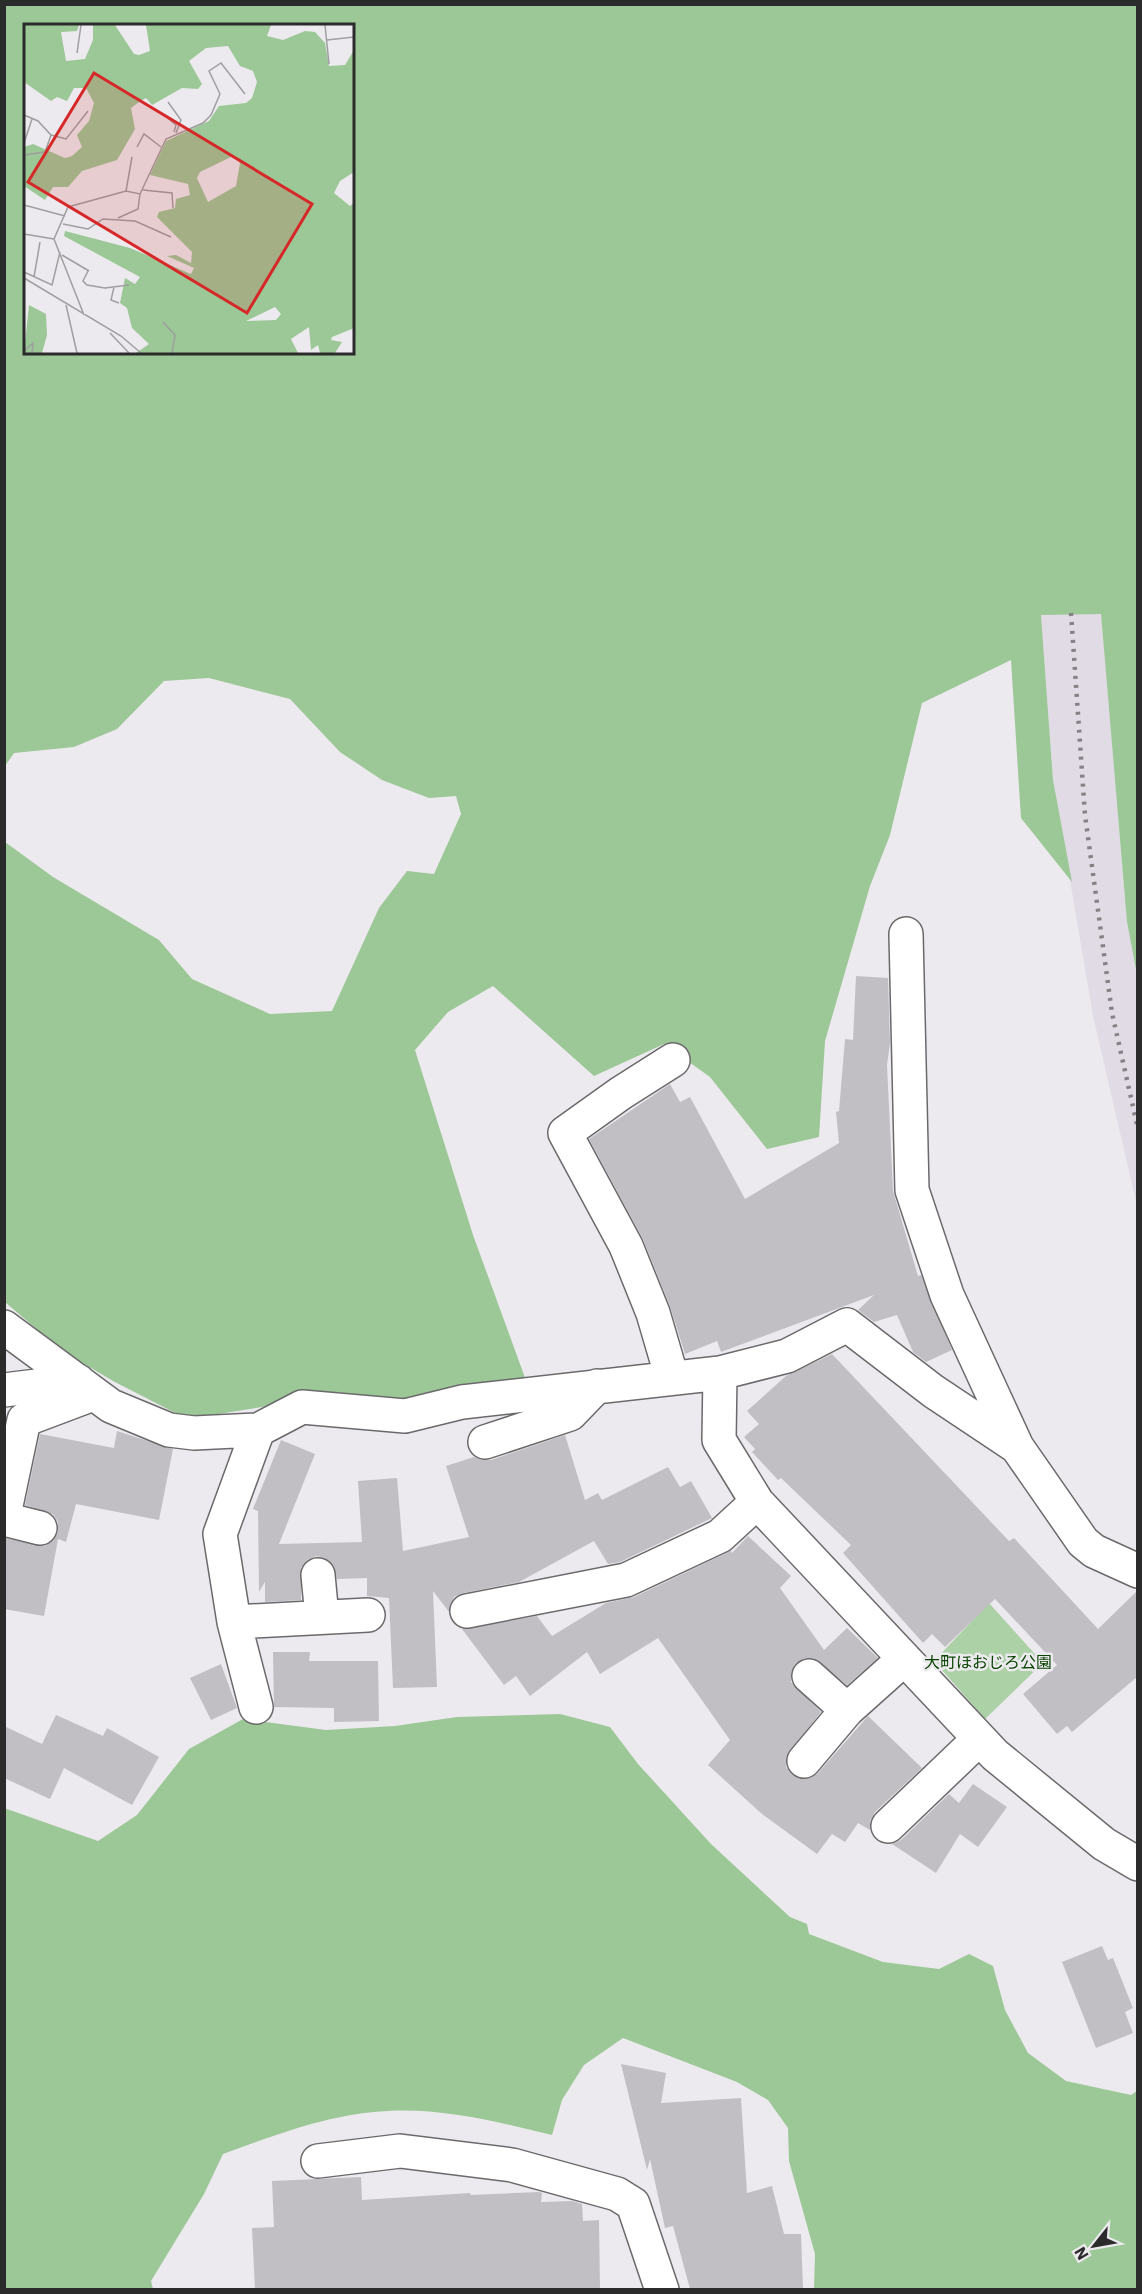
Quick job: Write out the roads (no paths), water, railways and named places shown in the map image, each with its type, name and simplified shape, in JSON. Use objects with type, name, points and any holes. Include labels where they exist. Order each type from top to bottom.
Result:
[{"type":"street","points":[[906,934],[912,1190],[947,1295],[1017,1447],[1083,1542],[1094,1551],[1137,1571]]},
{"type":"street","points":[[672,1378],[653,1313],[626,1246],[566,1133],[621,1093],[673,1060]]},
{"type":"street","points":[[4,1327],[111,1406],[169,1430],[194,1433],[258,1430],[302,1407],[405,1416],[462,1402],[720,1373],[787,1356],[847,1325],[933,1391],[1017,1447]]},
{"type":"street","points":[[720,1373],[719,1440],[757,1502],[995,1755],[1104,1844],[1137,1864]]},
{"type":"street","points":[[485,1442],[570,1414],[597,1386]]},
{"type":"street","points":[[4,1390],[86,1387]]},
{"type":"street","points":[[4,1515],[24,1420],[86,1387]]},
{"type":"street","points":[[256,1707],[234,1622],[220,1534],[258,1430]]},
{"type":"street","points":[[467,1611],[626,1580],[720,1536],[757,1502]]},
{"type":"street","points":[[4,1520],[40,1528]]},
{"type":"street","points":[[318,1575],[322,1617]]},
{"type":"street","points":[[234,1622],[368,1615]]},
{"type":"street","points":[[804,1761],[847,1710],[904,1659]]},
{"type":"street","points":[[809,1676],[847,1710]]},
{"type":"street","points":[[888,1826],[980,1739]]},
{"type":"street","points":[[318,2162],[400,2151],[512,2165],[617,2194],[633,2204],[662,2289]]},
{"type":"railway","points":[[1071,613],[1085,815],[1112,1013],[1138,1129]]},
{"type":"park label","name":"大町ほおじろ公園","points":[[988,1662]]}]
